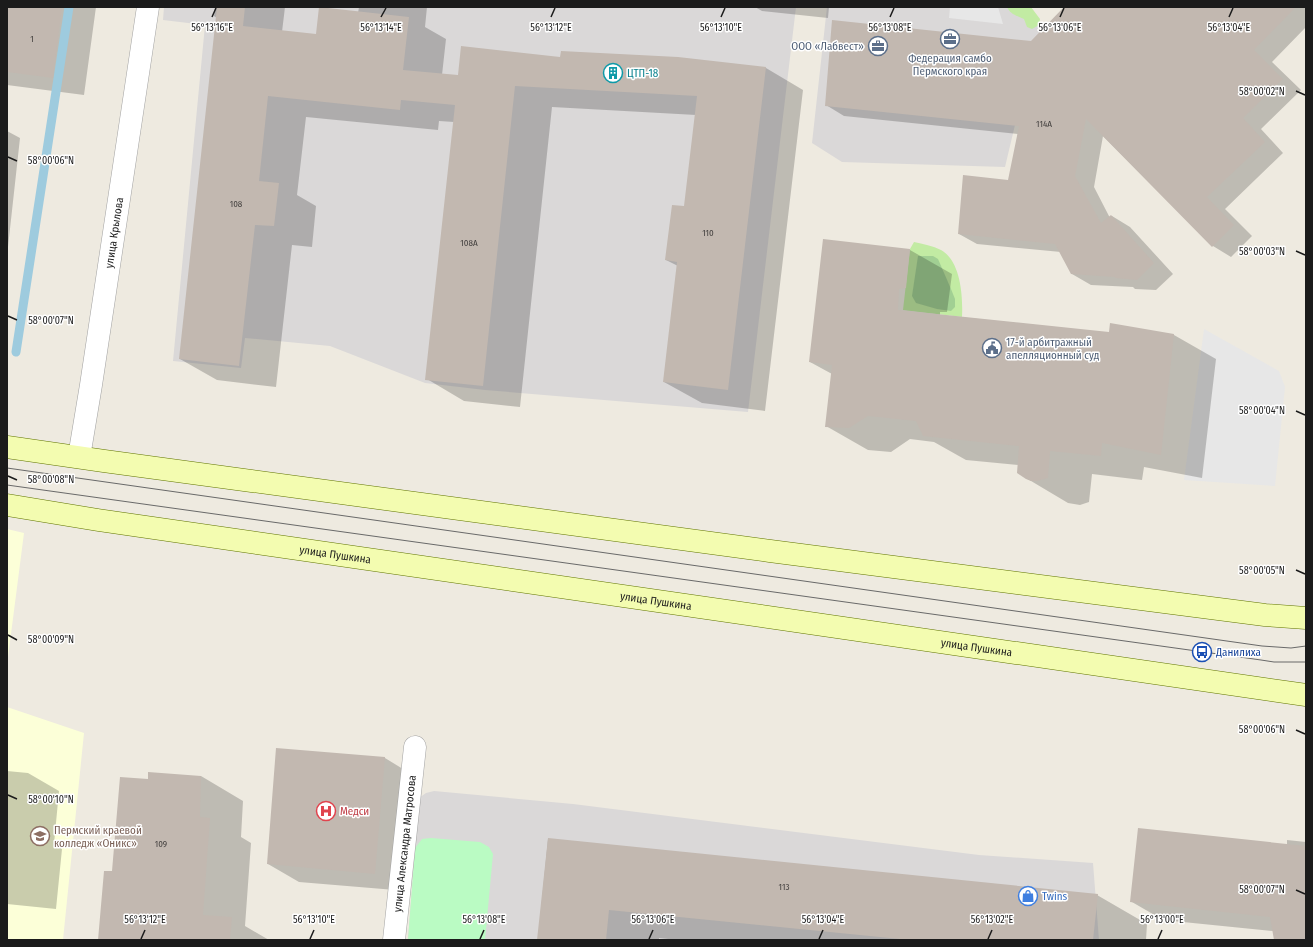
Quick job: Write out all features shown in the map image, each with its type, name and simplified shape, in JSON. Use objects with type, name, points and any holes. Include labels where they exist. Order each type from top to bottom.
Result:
[{"type":"main road","points":[[7,447],[770,551],[1266,615],[1306,618]]},
{"type":"main road","name":"улица Пушкина","points":[[7,505],[98,520],[1306,695]]},
{"type":"street","name":"улица Крылова","points":[[79,457],[148,7]]},
{"type":"street","name":"улица Александра Матросова","points":[[394,940],[415,747]]},
{"type":"shaded area","points":[[164,7],[796,7],[748,412],[485,390],[425,383],[330,346],[245,338],[241,368],[173,361],[205,25],[163,20]]},
{"type":"shaded area","points":[[827,7],[1023,7],[1056,41],[1024,87],[1005,167],[842,162],[812,143]]},
{"type":"shaded area","points":[[950,7],[998,7],[1003,24],[949,18]]},
{"type":"shaded area","points":[[1204,329],[1279,371],[1285,387],[1275,486],[1184,480]]},
{"type":"shaded area","points":[[7,529],[24,533],[7,665]]},
{"type":"shaded area","name":"Пермский краевой колледж «Оникс»","points":[[7,707],[84,733],[63,940],[7,940]]},
{"type":"shaded area","points":[[434,791],[573,804],[979,855],[1093,863],[1099,940],[408,940],[419,798],[426,793]]},
{"type":"green space","points":[[1007,7],[1031,7],[1040,19],[1039,25],[1032,29],[1027,27],[1024,19],[1016,16]]},
{"type":"green space","points":[[914,242],[941,250],[948,255],[953,262],[957,271],[961,290],[962,317],[903,310],[910,249]]},
{"type":"green space","points":[[918,256],[933,256],[938,259],[955,299],[955,307],[951,311],[916,303],[912,296]]},
{"type":"green space","points":[[431,838],[480,842],[489,847],[493,854],[485,940],[408,940],[415,848],[422,839]]},
{"type":"building","points":[[7,7],[62,7],[53,78],[7,72]]},
{"type":"building","points":[[217,7],[245,7],[243,26],[316,34],[319,7],[409,17],[403,70],[458,75],[461,46],[560,57],[561,51],[678,57],[766,67],[728,390],[663,382],[677,262],[665,260],[672,205],[684,206],[697,96],[515,86],[483,386],[425,380],[455,105],[401,100],[400,110],[268,96],[259,181],[279,183],[274,226],[255,225],[239,366],[179,359]]},
{"type":"building","points":[[1064,7],[1296,7],[1254,50],[1283,79],[1243,118],[1265,142],[1207,197],[1234,225],[1212,247],[1086,119],[1075,176],[1101,223],[1111,215],[1154,263],[1137,280],[1071,274],[1055,244],[958,234],[963,175],[1008,180],[1019,126],[825,106],[832,20],[1031,41]]},
{"type":"building","name":"17-й арбитражный апелляционный суд","points":[[823,239],[910,249],[906,288],[899,289],[898,310],[1109,332],[1110,323],[1174,334],[1161,455],[1102,443],[1101,456],[1050,451],[1048,478],[1031,481],[1017,473],[1019,446],[923,436],[916,421],[868,416],[849,428],[825,427],[832,365],[809,362]]},
{"type":"building","name":"Медси","points":[[276,748],[385,757],[375,874],[267,864]]},
{"type":"building","points":[[148,772],[201,776],[200,817],[210,818],[203,915],[232,917],[230,940],[98,940],[104,871],[112,871],[120,777],[148,779]]},
{"type":"building","points":[[1138,828],[1306,846],[1306,940],[1274,940],[1270,917],[1130,902]]},
{"type":"building","points":[[548,838],[1098,894],[1093,940],[910,940],[609,910],[606,940],[537,940]]},
{"type":"waterway","points":[[16,352],[69,7]]},
{"type":"tram line","points":[[7,468],[1262,646],[1291,648],[1306,646]]},
{"type":"tram line","points":[[7,485],[1274,662],[1306,662]]},
{"type":"place","name":"Федерация самбо Пермского края","points":[[950,39]]},
{"type":"place","name":"ООО «Лабвест»","points":[[878,46]]},
{"type":"place","name":"ЦТП-18","points":[[613,73]]},
{"type":"place","name":"17-й арбитражный апелляционный суд","points":[[992,348]]},
{"type":"place","name":"Данилиха","points":[[1202,652]]},
{"type":"place","name":"Медси","points":[[326,811]]},
{"type":"place","name":"Пермский краевой колледж «Оникс»","points":[[40,836]]},
{"type":"place","name":"Twins","points":[[1028,896]]}]
